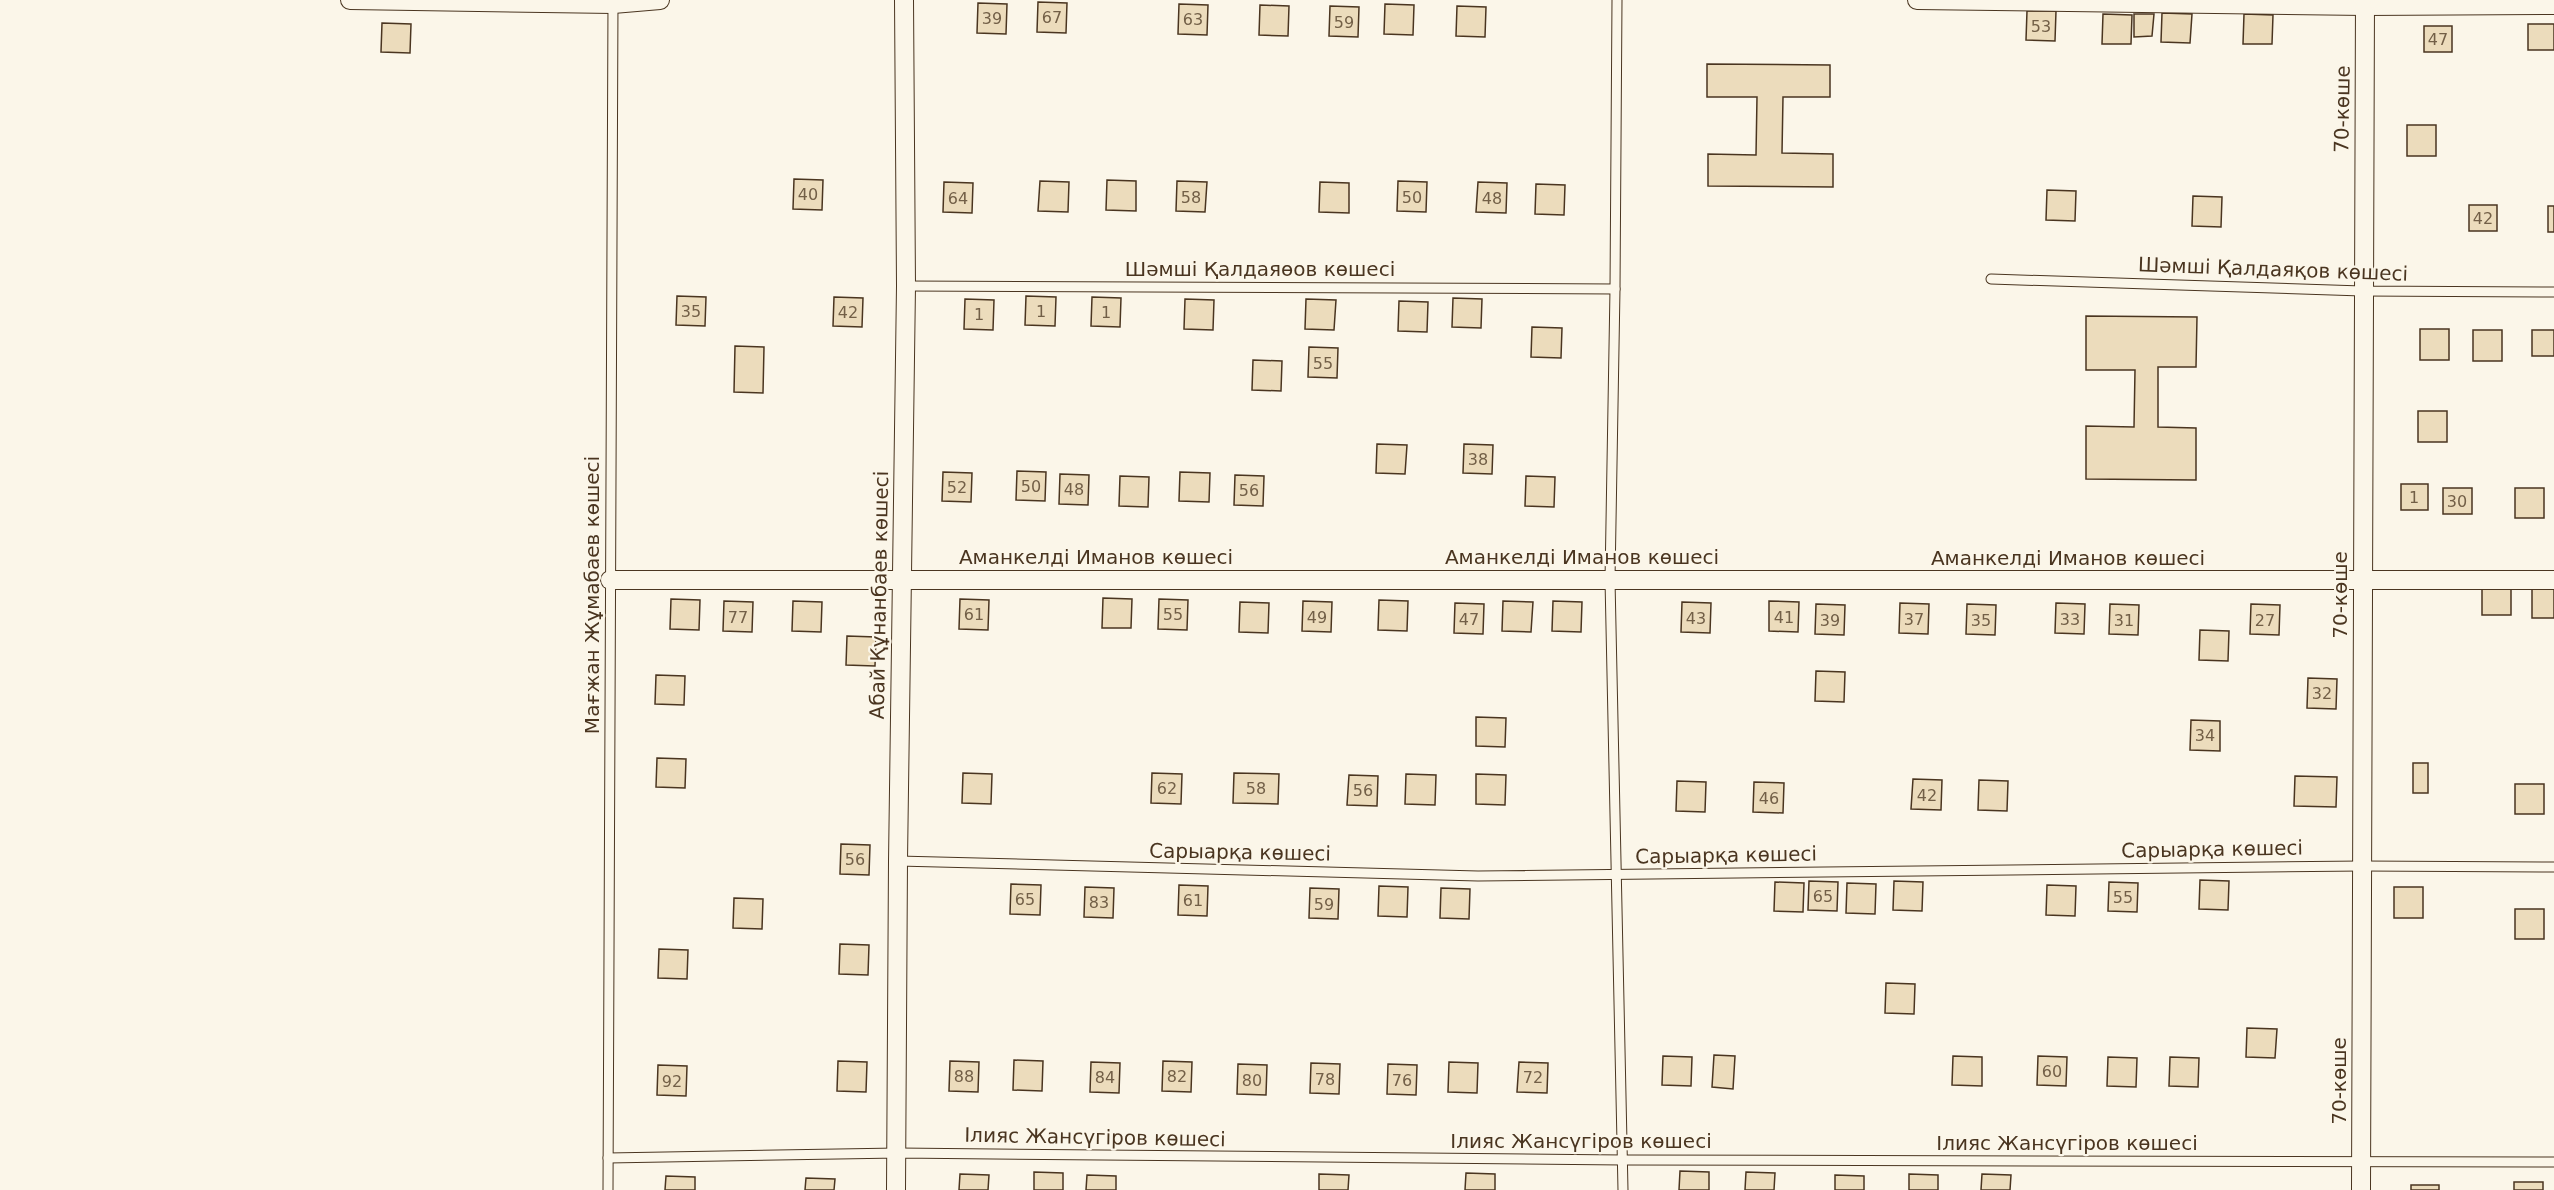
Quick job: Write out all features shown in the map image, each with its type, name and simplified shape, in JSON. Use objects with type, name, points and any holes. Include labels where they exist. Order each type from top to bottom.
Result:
[{"type":"street","points":[[350,0],[613,2],[660,0]]},
{"type":"street","name":"Абай Құнанбаев көшесі","points":[[896,1190],[906,286],[904,0]]},
{"type":"street","points":[[1917,0],[2554,5]]},
{"type":"street","name":"70-көше","points":[[2361,1190],[2362,291],[2365,3]]},
{"type":"street","name":"Аманкелді Иманов көшесі","points":[[610,580],[2554,580]]},
{"type":"lane","points":[[1617,0],[1610,580],[1623,1190]]},
{"type":"lane","name":"Мағжан Жұмабаев көшесі","points":[[608,1190],[613,2]]},
{"type":"lane","name":"Шәмші Қалдаяқов көшесі","points":[[1991,279],[2362,291],[2554,291]]},
{"type":"lane","name":"Шәмші Қалдаяөов көшесі","points":[[906,286],[1615,289]]},
{"type":"lane","name":"Сарыарқа көшесі","points":[[898,861],[1478,876],[2362,866],[2554,867]]},
{"type":"lane","name":"Ілияс Жансүгіров көшесі","points":[[608,1158],[898,1153],[1623,1160],[2554,1162]]},
{"type":"building","points":[[1038,2],[1067,3],[1066,33],[1037,32]]},
{"type":"building","points":[[978,3],[1007,4],[1006,34],[977,33]]},
{"type":"building","points":[[1179,4],[1208,5],[1207,35],[1178,34]]},
{"type":"building","points":[[1385,4],[1414,5],[1413,35],[1384,34]]},
{"type":"building","points":[[1260,5],[1289,6],[1288,36],[1259,35]]},
{"type":"building","points":[[1330,6],[1359,7],[1358,37],[1329,36]]},
{"type":"building","points":[[1457,6],[1486,7],[1485,37],[1456,36]]},
{"type":"building","points":[[2027,11],[2056,11],[2055,41],[2026,40]]},
{"type":"building","points":[[2162,13],[2192,14],[2190,43],[2161,42]]},
{"type":"building","points":[[2103,14],[2132,15],[2131,44],[2102,44]]},
{"type":"building","points":[[2134,14],[2154,14],[2152,36],[2134,37]]},
{"type":"building","points":[[2244,14],[2273,15],[2272,44],[2243,44]]},
{"type":"building","points":[[382,23],[411,24],[410,53],[381,52]]},
{"type":"building","points":[[2528,24],[2554,24],[2554,50],[2528,50]]},
{"type":"building","points":[[2424,26],[2452,26],[2452,52],[2424,52]]},
{"type":"building","points":[[1707,64],[1830,65],[1830,97],[1783,97],[1782,153],[1833,154],[1833,187],[1708,186],[1708,154],[1756,155],[1757,97],[1707,97]]},
{"type":"building","points":[[2407,125],[2436,125],[2436,156],[2407,156]]},
{"type":"building","points":[[794,179],[823,180],[822,210],[793,209]]},
{"type":"building","points":[[1107,180],[1136,181],[1136,211],[1106,210]]},
{"type":"building","points":[[1040,181],[1069,182],[1068,212],[1038,211]]},
{"type":"building","points":[[1177,181],[1207,182],[1205,212],[1176,211]]},
{"type":"building","points":[[1398,181],[1427,182],[1426,212],[1397,211]]},
{"type":"building","points":[[944,182],[973,183],[972,213],[943,212]]},
{"type":"building","points":[[1320,182],[1349,183],[1349,213],[1319,212]]},
{"type":"building","points":[[1478,182],[1507,183],[1506,213],[1476,212]]},
{"type":"building","points":[[1536,184],[1565,185],[1564,215],[1535,214]]},
{"type":"building","points":[[2047,190],[2076,191],[2075,221],[2046,220]]},
{"type":"building","points":[[2193,196],[2222,197],[2221,227],[2192,226]]},
{"type":"building","points":[[2469,205],[2497,205],[2497,231],[2469,231]]},
{"type":"building","points":[[2548,206],[2554,206],[2554,232],[2548,232]]},
{"type":"building","points":[[677,296],[706,297],[705,326],[676,325]]},
{"type":"building","points":[[1026,296],[1056,297],[1055,326],[1025,325]]},
{"type":"building","points":[[834,297],[863,298],[862,327],[833,326]]},
{"type":"building","points":[[1092,297],[1121,298],[1120,327],[1091,326]]},
{"type":"building","points":[[1453,298],[1482,299],[1481,328],[1452,327]]},
{"type":"building","points":[[965,299],[994,300],[993,330],[964,329]]},
{"type":"building","points":[[1185,299],[1214,300],[1213,330],[1184,329]]},
{"type":"building","points":[[1306,299],[1336,300],[1334,330],[1305,329]]},
{"type":"building","points":[[1399,301],[1428,302],[1427,332],[1398,331]]},
{"type":"building","points":[[2086,316],[2197,317],[2196,367],[2158,367],[2158,427],[2196,428],[2196,480],[2086,479],[2086,426],[2134,427],[2135,370],[2086,370]]},
{"type":"building","points":[[1532,327],[1562,328],[1561,358],[1531,357]]},
{"type":"building","points":[[2420,329],[2449,329],[2449,360],[2420,360]]},
{"type":"building","points":[[2473,330],[2502,330],[2502,361],[2473,361]]},
{"type":"building","points":[[2532,330],[2554,330],[2554,356],[2532,356]]},
{"type":"building","points":[[735,346],[764,347],[763,393],[734,392]]},
{"type":"building","points":[[1309,347],[1338,348],[1337,378],[1308,377]]},
{"type":"building","points":[[1253,360],[1282,361],[1281,391],[1252,390]]},
{"type":"building","points":[[2418,411],[2447,411],[2447,442],[2418,442]]},
{"type":"building","points":[[1377,444],[1407,445],[1405,474],[1376,473]]},
{"type":"building","points":[[1464,444],[1493,445],[1492,474],[1463,473]]},
{"type":"building","points":[[1017,471],[1046,472],[1045,501],[1016,500]]},
{"type":"building","points":[[943,472],[972,473],[971,502],[942,501]]},
{"type":"building","points":[[1180,472],[1210,473],[1209,502],[1179,501]]},
{"type":"building","points":[[1060,474],[1089,475],[1088,505],[1059,504]]},
{"type":"building","points":[[1235,475],[1264,476],[1263,506],[1234,505]]},
{"type":"building","points":[[1120,476],[1149,477],[1148,507],[1119,506]]},
{"type":"building","points":[[1526,476],[1555,477],[1554,507],[1525,506]]},
{"type":"building","points":[[2401,484],[2428,484],[2428,510],[2401,510]]},
{"type":"building","points":[[2443,488],[2472,488],[2472,514],[2443,514]]},
{"type":"building","points":[[2515,488],[2544,488],[2544,518],[2515,518]]},
{"type":"building","points":[[2482,585],[2511,585],[2511,615],[2482,615]]},
{"type":"building","points":[[2532,587],[2554,587],[2554,618],[2532,618]]},
{"type":"building","points":[[1103,598],[1132,599],[1131,628],[1102,628]]},
{"type":"building","points":[[671,599],[700,600],[699,630],[670,629]]},
{"type":"building","points":[[960,599],[989,600],[988,630],[959,629]]},
{"type":"building","points":[[1159,599],[1188,600],[1187,630],[1158,629]]},
{"type":"building","points":[[1379,600],[1408,601],[1407,631],[1378,630]]},
{"type":"building","points":[[724,601],[753,602],[752,632],[723,631]]},
{"type":"building","points":[[793,601],[822,602],[821,632],[792,631]]},
{"type":"building","points":[[1303,601],[1332,602],[1331,632],[1302,631]]},
{"type":"building","points":[[1503,601],[1533,602],[1531,632],[1502,631]]},
{"type":"building","points":[[1553,601],[1582,602],[1581,632],[1552,631]]},
{"type":"building","points":[[1769,601],[1799,602],[1798,632],[1769,631]]},
{"type":"building","points":[[1240,602],[1269,603],[1268,633],[1239,632]]},
{"type":"building","points":[[1682,602],[1711,603],[1710,633],[1681,632]]},
{"type":"building","points":[[1455,603],[1484,604],[1483,634],[1454,633]]},
{"type":"building","points":[[1900,603],[1929,604],[1928,634],[1899,633]]},
{"type":"building","points":[[2056,603],[2085,604],[2084,634],[2055,633]]},
{"type":"building","points":[[1816,604],[1845,605],[1844,635],[1815,634]]},
{"type":"building","points":[[1967,604],[1996,605],[1995,635],[1966,634]]},
{"type":"building","points":[[2110,604],[2139,605],[2138,635],[2109,634]]},
{"type":"building","points":[[2251,604],[2280,605],[2279,635],[2250,634]]},
{"type":"building","points":[[2200,630],[2229,631],[2228,661],[2199,660]]},
{"type":"building","points":[[847,636],[876,637],[875,666],[846,665]]},
{"type":"building","points":[[1816,671],[1845,672],[1844,702],[1815,701]]},
{"type":"building","points":[[656,675],[685,676],[684,705],[655,704]]},
{"type":"building","points":[[2308,678],[2337,679],[2336,709],[2307,708]]},
{"type":"building","points":[[1476,717],[1506,718],[1505,747],[1476,746]]},
{"type":"building","points":[[2191,720],[2220,721],[2220,751],[2190,750]]},
{"type":"building","points":[[657,758],[686,759],[685,788],[656,787]]},
{"type":"building","points":[[2413,763],[2428,763],[2428,793],[2413,793]]},
{"type":"building","points":[[963,773],[992,774],[991,804],[962,803]]},
{"type":"building","points":[[1152,773],[1182,774],[1181,804],[1151,803]]},
{"type":"building","points":[[1234,773],[1279,774],[1278,804],[1233,803]]},
{"type":"building","points":[[1406,774],[1436,775],[1435,805],[1405,804]]},
{"type":"building","points":[[1476,774],[1506,775],[1505,805],[1476,804]]},
{"type":"building","points":[[1349,775],[1378,776],[1377,806],[1347,805]]},
{"type":"building","points":[[2295,776],[2337,777],[2336,807],[2294,806]]},
{"type":"building","points":[[1913,779],[1942,780],[1941,810],[1911,809]]},
{"type":"building","points":[[1979,780],[2008,781],[2007,811],[1978,810]]},
{"type":"building","points":[[1677,781],[1706,782],[1705,812],[1676,811]]},
{"type":"building","points":[[1754,782],[1784,783],[1783,813],[1753,812]]},
{"type":"building","points":[[2515,784],[2544,784],[2544,814],[2515,814]]},
{"type":"building","points":[[841,844],[870,845],[869,875],[840,874]]},
{"type":"building","points":[[2200,880],[2229,881],[2228,910],[2199,909]]},
{"type":"building","points":[[1809,881],[1838,882],[1837,911],[1808,910]]},
{"type":"building","points":[[1894,881],[1923,882],[1922,911],[1893,910]]},
{"type":"building","points":[[1775,882],[1804,883],[1803,912],[1774,911]]},
{"type":"building","points":[[2109,882],[2138,883],[2137,912],[2108,911]]},
{"type":"building","points":[[1847,883],[1876,884],[1875,914],[1846,913]]},
{"type":"building","points":[[1011,884],[1041,885],[1040,915],[1010,914]]},
{"type":"building","points":[[1179,885],[1208,886],[1207,916],[1178,915]]},
{"type":"building","points":[[2047,885],[2076,886],[2075,916],[2046,915]]},
{"type":"building","points":[[1379,886],[1408,887],[1407,917],[1378,916]]},
{"type":"building","points":[[1085,887],[1114,888],[1113,918],[1084,917]]},
{"type":"building","points":[[2394,887],[2423,887],[2423,918],[2394,918]]},
{"type":"building","points":[[1310,888],[1339,889],[1338,919],[1309,918]]},
{"type":"building","points":[[1441,888],[1470,889],[1469,919],[1440,918]]},
{"type":"building","points":[[734,898],[763,899],[762,929],[733,928]]},
{"type":"building","points":[[2515,909],[2544,909],[2544,939],[2515,939]]},
{"type":"building","points":[[840,944],[869,945],[868,975],[839,974]]},
{"type":"building","points":[[659,949],[688,950],[687,979],[658,978]]},
{"type":"building","points":[[1886,983],[1915,984],[1914,1014],[1885,1013]]},
{"type":"building","points":[[2247,1028],[2277,1029],[2275,1058],[2246,1057]]},
{"type":"building","points":[[1714,1055],[1735,1056],[1733,1089],[1712,1087]]},
{"type":"building","points":[[1663,1056],[1692,1057],[1691,1086],[1662,1085]]},
{"type":"building","points":[[1953,1056],[1982,1057],[1982,1086],[1952,1085]]},
{"type":"building","points":[[2038,1056],[2067,1057],[2066,1086],[2037,1085]]},
{"type":"building","points":[[2108,1057],[2137,1058],[2136,1087],[2107,1086]]},
{"type":"building","points":[[2170,1057],[2199,1058],[2198,1087],[2169,1086]]},
{"type":"building","points":[[1014,1060],[1043,1061],[1042,1091],[1013,1090]]},
{"type":"building","points":[[838,1061],[867,1062],[866,1092],[837,1091]]},
{"type":"building","points":[[950,1061],[979,1062],[978,1092],[949,1091]]},
{"type":"building","points":[[1163,1061],[1192,1062],[1191,1092],[1162,1091]]},
{"type":"building","points":[[1091,1062],[1120,1063],[1119,1093],[1090,1092]]},
{"type":"building","points":[[1449,1062],[1478,1063],[1477,1093],[1448,1092]]},
{"type":"building","points":[[1519,1062],[1548,1063],[1547,1093],[1517,1092]]},
{"type":"building","points":[[1311,1063],[1340,1064],[1339,1094],[1310,1093]]},
{"type":"building","points":[[1238,1064],[1267,1065],[1266,1095],[1237,1094]]},
{"type":"building","points":[[1388,1064],[1417,1065],[1416,1095],[1387,1094]]},
{"type":"building","points":[[658,1065],[687,1066],[686,1096],[657,1095]]},
{"type":"building","points":[[1680,1171],[1709,1172],[1709,1190],[1679,1190]]},
{"type":"building","points":[[1034,1172],[1063,1173],[1063,1190],[1034,1190]]},
{"type":"building","points":[[1746,1172],[1775,1173],[1774,1190],[1745,1190]]},
{"type":"building","points":[[1466,1173],[1495,1174],[1495,1190],[1465,1190]]},
{"type":"building","points":[[960,1174],[989,1175],[988,1190],[959,1190]]},
{"type":"building","points":[[1319,1174],[1349,1175],[1348,1190],[1319,1190]]},
{"type":"building","points":[[1909,1174],[1938,1175],[1938,1190],[1909,1190]]},
{"type":"building","points":[[1982,1174],[2011,1175],[2010,1190],[1981,1190]]},
{"type":"building","points":[[1087,1175],[1116,1176],[1116,1190],[1086,1190]]},
{"type":"building","points":[[1835,1175],[1864,1176],[1864,1190],[1835,1190]]},
{"type":"building","points":[[666,1176],[695,1177],[695,1190],[665,1190]]},
{"type":"building","points":[[806,1178],[835,1179],[834,1190],[805,1190]]},
{"type":"building","points":[[2514,1182],[2543,1182],[2543,1190],[2514,1190]]},
{"type":"building","points":[[2411,1185],[2439,1185],[2439,1190],[2411,1190]]}]
